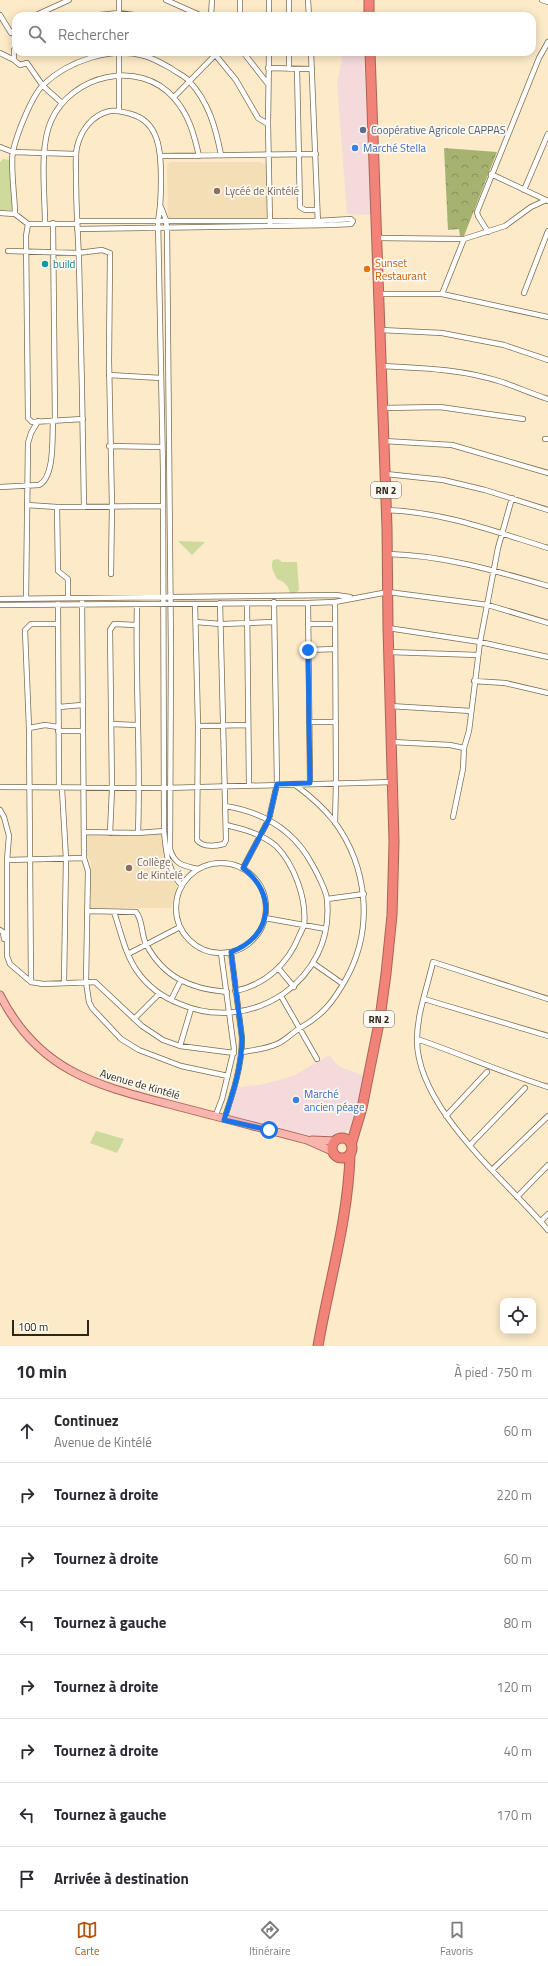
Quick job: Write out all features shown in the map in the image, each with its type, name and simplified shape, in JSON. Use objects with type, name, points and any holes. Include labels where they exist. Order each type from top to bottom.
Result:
[{"type":"highway","points":[[369,0],[369,12]]},
{"type":"highway","name":"RN 2","points":[[318,1346],[343,1219],[349,1179],[346,1156],[349,1142],[362,1108],[380,1018],[392,915],[393,782],[388,628],[386,474],[370,56]]},
{"type":"highway","points":[[346,1156],[337,1157],[334,1152],[333,1145],[336,1141],[341,1139],[349,1142]]},
{"type":"main road","name":"Avenue de Kintélé","points":[[0,995],[14,1021],[30,1040],[50,1057],[86,1080],[124,1093],[224,1120],[307,1140],[334,1152]]},
{"type":"main road","name":"Avenue de Kintélé","points":[[307,1140],[336,1141]]},
{"type":"street","points":[[41,12],[62,1],[69,0]]},
{"type":"street","points":[[119,0],[119,12]]},
{"type":"street","points":[[168,0],[194,12]]},
{"type":"street","points":[[211,12],[212,0]]},
{"type":"street","points":[[240,0],[240,12]]},
{"type":"street","points":[[269,0],[269,12]]},
{"type":"street","points":[[289,0],[289,12]]},
{"type":"street","points":[[308,0],[309,12]]},
{"type":"street","points":[[542,0],[548,2]]},
{"type":"street","points":[[0,15],[11,33],[12,32]]},
{"type":"street","points":[[488,232],[477,212],[491,174],[539,58],[548,42]]},
{"type":"street","points":[[0,52],[20,65],[27,63],[42,86],[62,102]]},
{"type":"street","points":[[15,214],[13,152],[26,113],[42,86],[76,64],[101,56]]},
{"type":"street","points":[[119,56],[119,110]]},
{"type":"street","points":[[143,56],[157,61],[189,80],[208,108],[216,129],[221,155]]},
{"type":"street","points":[[174,97],[212,56]]},
{"type":"street","points":[[217,56],[236,80],[258,118],[268,124]]},
{"type":"street","points":[[247,56],[268,84]]},
{"type":"street","points":[[268,56],[270,224]]},
{"type":"street","points":[[289,56],[289,69]]},
{"type":"street","points":[[311,56],[318,223]]},
{"type":"street","points":[[268,68],[312,69]]},
{"type":"street","points":[[297,69],[300,207],[305,210],[317,210]]},
{"type":"street","points":[[46,223],[44,154],[47,130],[54,114],[62,102],[80,87],[102,77],[119,74],[143,79],[157,85],[174,97],[189,118],[199,156]]},
{"type":"street","points":[[84,507],[76,154],[82,132],[88,124],[96,117],[109,111],[119,110],[138,116],[148,123],[158,140],[161,156],[161,206],[158,228],[167,788],[170,849],[172,857],[179,864],[198,869]]},
{"type":"street","points":[[524,190],[548,134]]},
{"type":"street","points":[[0,147],[13,152],[76,154]]},
{"type":"street","points":[[161,156],[299,153],[316,154]]},
{"type":"street","points":[[491,174],[547,200]]},
{"type":"street","points":[[378,238],[464,240],[505,226],[531,207],[547,200]]},
{"type":"street","points":[[161,206],[166,220],[170,597],[167,788],[164,831],[166,855],[170,869],[182,886]]},
{"type":"street","points":[[0,213],[15,214],[28,224],[53,223],[158,228],[318,223],[351,224],[353,221],[351,219],[318,223]]},
{"type":"street","points":[[77,225],[166,220],[270,224]]},
{"type":"street","points":[[0,486],[39,485],[44,482],[48,475],[52,454],[54,420],[53,223]]},
{"type":"street","points":[[28,224],[26,236],[28,418],[32,422],[83,419]]},
{"type":"street","points":[[524,292],[548,230]]},
{"type":"street","points":[[442,294],[464,240]]},
{"type":"street","points":[[8,251],[26,253],[78,253],[102,250],[110,253],[109,446],[112,506],[111,574]]},
{"type":"street","points":[[379,294],[442,294],[548,317]]},
{"type":"street","points":[[381,330],[442,333],[504,345],[548,360]]},
{"type":"street","points":[[382,366],[429,368],[471,374],[501,382],[548,399]]},
{"type":"street","points":[[109,375],[161,378]]},
{"type":"street","points":[[383,408],[440,406],[523,419]]},
{"type":"street","points":[[26,599],[27,486],[29,469],[28,443],[31,433],[38,421]]},
{"type":"street","points":[[384,440],[452,445],[548,472]]},
{"type":"street","points":[[109,446],[162,448]]},
{"type":"street","points":[[386,474],[443,480],[512,498],[548,510]]},
{"type":"street","points":[[453,817],[463,768],[464,748],[469,731],[480,642],[502,534],[512,498]]},
{"type":"street","points":[[27,505],[57,507],[163,506]]},
{"type":"street","points":[[57,507],[58,571],[68,579],[68,598]]},
{"type":"street","points":[[386,510],[415,511],[445,516],[548,548]]},
{"type":"street","points":[[388,554],[411,554],[495,570],[548,586]]},
{"type":"street","points":[[0,605],[308,603],[335,602],[388,592],[488,605],[548,622]]},
{"type":"street","points":[[0,599],[336,595],[354,598]]},
{"type":"street","points":[[243,868],[269,819],[277,784],[274,622],[275,596]]},
{"type":"street","points":[[82,598],[84,858],[88,871],[86,982],[89,1002],[92,1008],[121,1039],[138,1050],[164,1060],[228,1076]]},
{"type":"street","points":[[335,602],[335,823]]},
{"type":"street","points":[[195,604],[198,726],[196,786],[197,840],[198,843],[216,846],[224,844],[226,840],[220,603]]},
{"type":"street","points":[[308,603],[310,783]]},
{"type":"street","points":[[58,604],[58,729],[60,788],[66,859],[64,982]]},
{"type":"street","points":[[247,604],[249,785]]},
{"type":"street","points":[[136,605],[136,725],[139,788],[138,833]]},
{"type":"street","points":[[196,622],[221,624],[274,622]]},
{"type":"street","points":[[31,982],[29,728],[25,630],[31,624],[58,624]]},
{"type":"street","points":[[110,833],[112,789],[110,630],[114,624],[136,625]]},
{"type":"street","points":[[308,624],[335,624]]},
{"type":"street","points":[[388,628],[480,642],[548,657]]},
{"type":"street","points":[[308,650],[335,649]]},
{"type":"street","points":[[389,652],[478,655]]},
{"type":"street","points":[[474,681],[505,683],[548,693]]},
{"type":"street","points":[[59,707],[82,705]]},
{"type":"street","points":[[390,706],[471,711]]},
{"type":"street","points":[[309,722],[336,722]]},
{"type":"street","points":[[111,724],[136,725]]},
{"type":"street","points":[[198,726],[248,724]]},
{"type":"street","points":[[29,728],[45,725],[58,729],[83,731]]},
{"type":"street","points":[[392,742],[444,744],[464,748]]},
{"type":"street","points":[[0,787],[112,789],[336,782],[393,782]]},
{"type":"street","points":[[242,1052],[278,1044],[322,1014],[343,984],[354,963],[365,921],[364,894],[354,858],[335,823],[318,804],[294,784]]},
{"type":"street","points":[[114,912],[128,954],[137,971],[159,994],[191,1009],[238,1012],[263,1005],[281,996],[294,986],[313,963],[326,929],[327,899],[306,852],[285,829],[259,814],[242,808],[225,806]]},
{"type":"street","points":[[0,810],[8,827],[6,860],[7,956]]},
{"type":"street","points":[[226,825],[260,836],[275,846],[288,860],[299,886],[304,925],[287,960],[279,969],[264,979],[235,991]]},
{"type":"street","points":[[84,832],[138,833],[164,831]]},
{"type":"street","points":[[6,860],[84,858]]},
{"type":"street","points":[[228,863],[243,868],[254,877],[262,890],[266,904],[265,918],[260,930],[253,940],[243,947],[231,952],[221,953],[208,951],[196,946],[187,938],[180,927],[176,915],[176,901],[182,886],[191,874],[198,869],[213,864],[228,863]]},
{"type":"street","points":[[327,899],[364,894]]},
{"type":"street","points":[[88,912],[114,912],[131,910],[137,913],[146,944],[171,975],[205,990],[227,992]]},
{"type":"street","points":[[265,918],[326,929]]},
{"type":"street","points":[[128,954],[180,927]]},
{"type":"street","points":[[0,930],[3,932],[7,956],[10,964],[31,982],[43,984],[95,982],[134,1019],[154,1035],[180,1046],[234,1053]]},
{"type":"street","points":[[224,1120],[235,1088],[242,1052],[231,952]]},
{"type":"street","points":[[215,1117],[234,1053],[230,1012],[221,953]]},
{"type":"street","points":[[548,999],[433,962],[419,1014],[417,1039],[418,1056],[425,1078],[446,1116],[492,1170],[548,1230]]},
{"type":"street","points":[[313,963],[343,984]]},
{"type":"street","points":[[279,969],[294,986]]},
{"type":"street","points":[[171,1000],[181,980]]},
{"type":"street","points":[[134,1019],[159,994]]},
{"type":"street","points":[[281,996],[298,1029],[317,1059]]},
{"type":"street","points":[[424,999],[548,1036]]},
{"type":"street","points":[[180,1046],[191,1009]]},
{"type":"street","points":[[417,1039],[454,1052],[510,1075],[548,1087]]},
{"type":"street","points":[[446,1116],[487,1072]]},
{"type":"street","points":[[470,1145],[525,1088]]},
{"type":"street","points":[[492,1170],[548,1116]]},
{"type":"street","points":[[517,1197],[548,1165]]},
{"type":"street","points":[[541,1221],[548,1214]]},
{"type":"shaded area","name":"Marché Stella","points":[[342,56],[364,56],[371,215],[347,214],[337,82]]},
{"type":"shaded area","name":"Lycéé de Kintélé","points":[[170,162],[261,162],[266,165],[268,218],[168,219],[167,165]]},
{"type":"shaded area","name":"Collège de Kintelé","points":[[162,833],[164,859],[169,874],[177,887],[171,908],[91,908],[91,861],[87,856],[87,835]]},
{"type":"shaded area","name":"Marché ancien péage","points":[[330,1055],[338,1066],[364,1076],[355,1119],[351,1127],[343,1135],[336,1139],[309,1139],[226,1119],[235,1088],[264,1084],[293,1076]]},
{"type":"green space","points":[[444,148],[497,152],[464,236],[460,236],[459,229],[448,230]]},
{"type":"green space","points":[[3,159],[11,160],[13,210],[0,210],[0,162]]},
{"type":"green space","points":[[178,541],[205,542],[192,555]]},
{"type":"green space","points":[[278,559],[282,562],[297,562],[299,590],[293,596],[290,594],[286,585],[277,579],[274,572],[272,567],[273,560]]},
{"type":"green space","points":[[96,1131],[124,1139],[117,1153],[90,1143]]},
{"type":"place","name":"Coopérative Agricole CAPPAS","points":[[363,130]]},
{"type":"place","name":"Marché Stella","points":[[355,148]]},
{"type":"place","name":"Lycéé de Kintélé","points":[[217,191]]},
{"type":"place","name":"build","points":[[45,264]]},
{"type":"place","name":"Sunset Restaurant","points":[[367,269]]},
{"type":"place","name":"Collège de Kintelé","points":[[129,868]]},
{"type":"place","name":"Marché ancien péage","points":[[296,1100]]},
{"type":"route","points":[[269,1130],[224,1120],[235,1088],[242,1052],[242,1038],[231,952],[243,947],[253,940],[260,930],[265,918],[266,904],[262,890],[254,877],[243,868],[269,819],[273,808],[277,784],[310,783],[308,650]]}]
